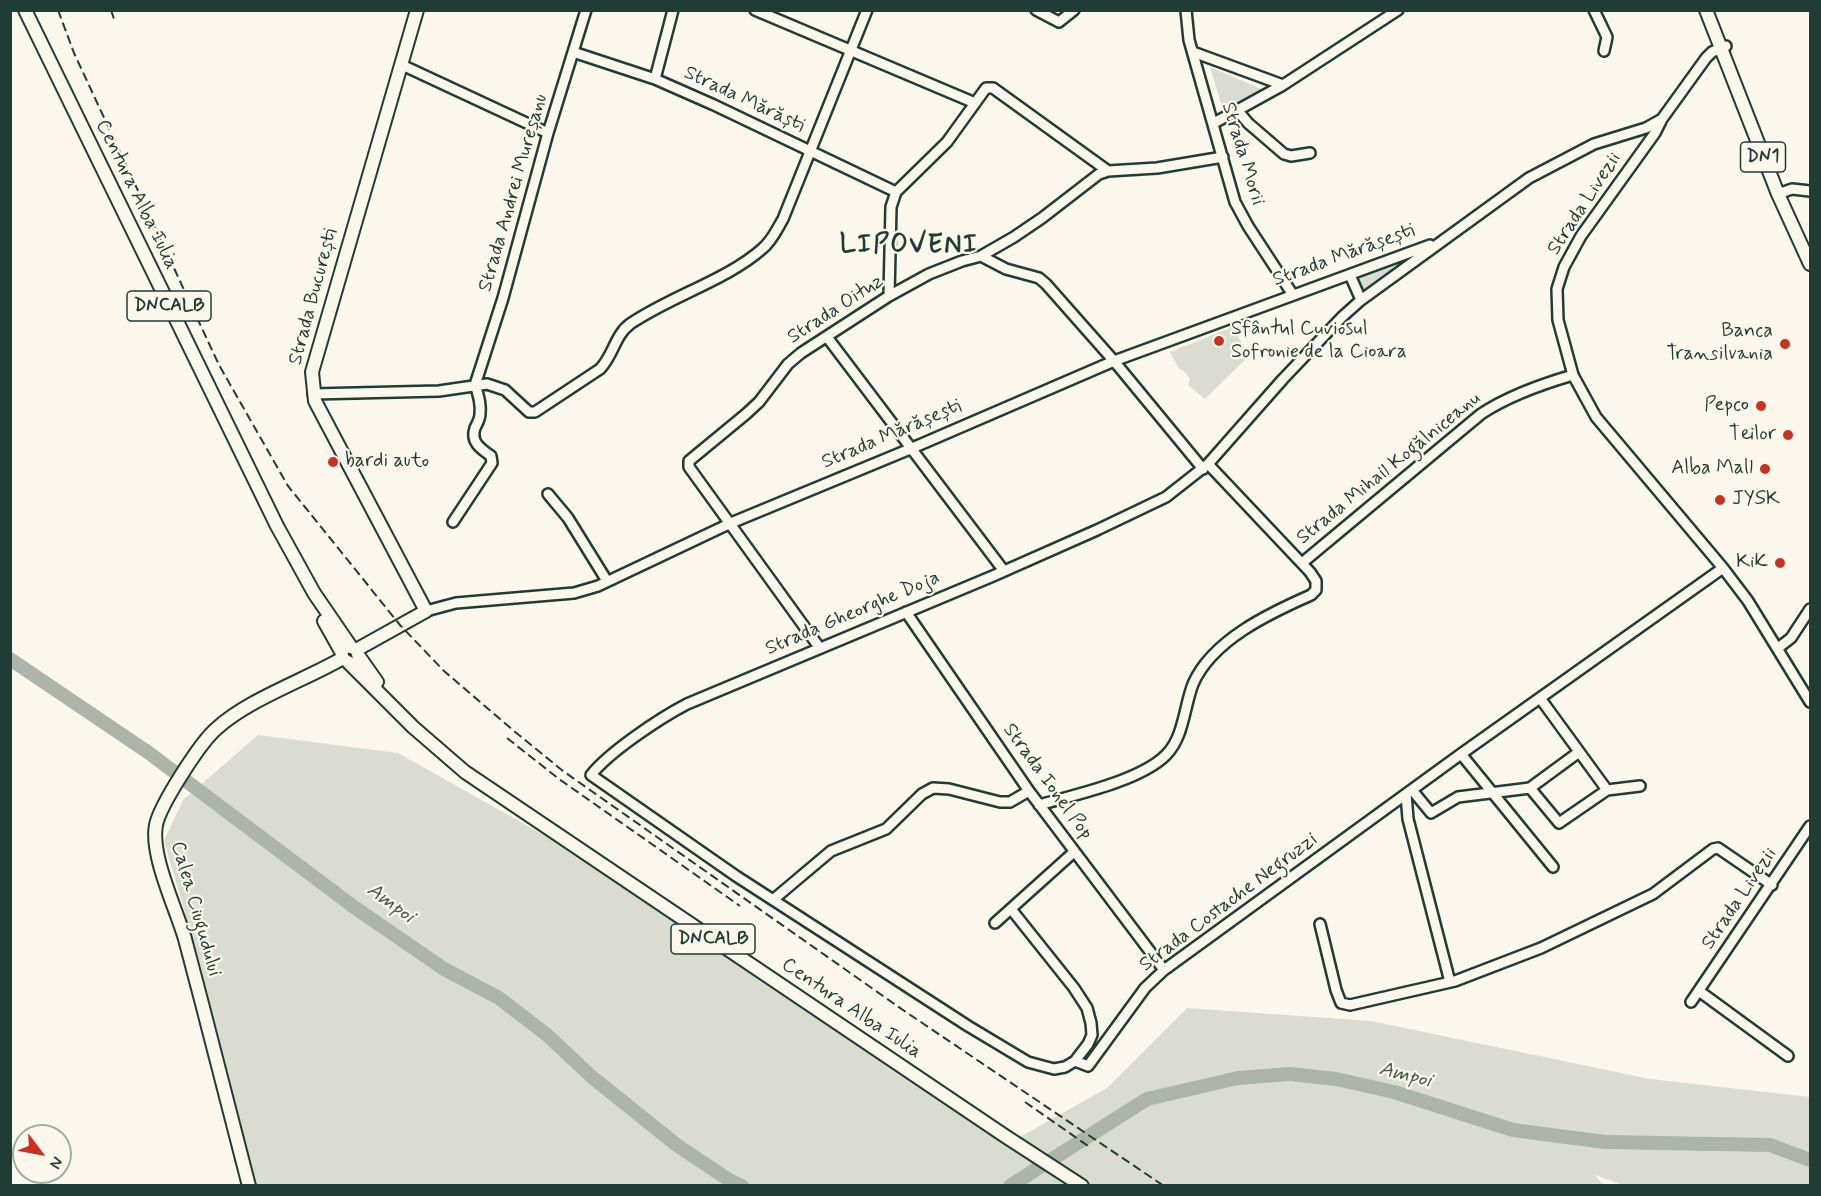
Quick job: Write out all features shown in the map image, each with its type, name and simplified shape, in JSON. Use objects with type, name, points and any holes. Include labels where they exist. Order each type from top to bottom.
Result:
[{"type":"main road","name":"Centura Alba Iulia","points":[[25,10],[277,526],[349,654],[425,737],[465,772],[1078,1183]]},
{"type":"main road","name":"Strada București","points":[[417,10],[312,372],[313,394],[319,409],[426,611]]},
{"type":"main road","name":"DN1","points":[[1706,10],[1810,264]]},
{"type":"main road","name":"DN1","points":[[1713,10],[1723,47]]},
{"type":"main road","name":"DN1","points":[[1782,192],[1810,247]]},
{"type":"main road","name":"Strada Mărășești","points":[[349,654],[426,611]]},
{"type":"main road","name":"Calea Ciugudului","points":[[249,1185],[185,938],[155,845],[156,825],[164,805],[195,755],[206,739],[226,721],[246,708],[349,654]]},
{"type":"street","name":"Strada Andrei Mureșanu","points":[[453,522],[493,460],[479,448],[474,440],[480,414],[479,396],[475,385],[586,10]]},
{"type":"street","points":[[655,80],[672,10]]},
{"type":"street","points":[[755,10],[975,103]]},
{"type":"street","points":[[313,394],[439,391],[487,384],[505,390],[525,411],[535,412],[600,369],[607,362],[618,339],[629,325],[667,301],[736,266],[769,242],[783,219],[867,10]]},
{"type":"street","points":[[1036,10],[1059,22],[1074,10]]},
{"type":"street","name":"Strada Morii","points":[[1186,10],[1192,52],[1239,212],[1293,295]]},
{"type":"street","points":[[1214,123],[1283,85],[1398,10]]},
{"type":"street","points":[[1594,10],[1607,37],[1604,51]]},
{"type":"street","name":"Strada Gheorghe Doja","points":[[1075,1061],[1065,1067],[1054,1069],[1028,1062],[968,1026],[736,876],[591,775],[602,763],[673,711],[819,647],[1004,571],[1153,504],[1185,484],[1206,466],[1283,379],[1361,300],[1481,215],[1513,189],[1546,169],[1594,144],[1646,128],[1662,119],[1706,58],[1723,47]]},
{"type":"street","name":"Strada Mărăști","points":[[573,52],[655,80],[896,192]]},
{"type":"street","points":[[1192,52],[1283,85]]},
{"type":"street","points":[[402,65],[548,133]]},
{"type":"street","points":[[889,296],[891,207],[896,192],[947,142],[988,87],[1021,107],[1108,171],[1157,168],[1223,157]]},
{"type":"street","points":[[1238,111],[1248,123],[1284,154],[1291,156],[1310,153]]},
{"type":"street","name":"Strada Livezii","points":[[1662,119],[1655,133],[1581,236],[1560,277],[1556,301],[1558,320],[1574,375],[1590,407],[1609,434],[1724,568],[1778,648],[1810,702]]},
{"type":"street","name":"Strada Oituz","points":[[731,523],[688,467],[689,461],[746,414],[795,357],[889,296],[928,274],[981,256],[1042,218],[1094,177],[1108,171]]},
{"type":"street","points":[[1782,192],[1792,189],[1810,191]]},
{"type":"street","name":"Strada Mărășești","points":[[426,611],[456,603],[574,593],[607,581],[731,523],[1114,361],[1443,240]]},
{"type":"street","points":[[981,256],[1006,269],[1040,278],[1206,466],[1302,563]]},
{"type":"street","points":[[1350,275],[1361,300]]},
{"type":"street","points":[[827,337],[1004,571]]},
{"type":"street","name":"Strada Mihail Kogălniceanu","points":[[1039,805],[1099,788],[1153,765],[1164,757],[1176,741],[1194,684],[1206,663],[1236,636],[1263,617],[1311,595],[1316,590],[1316,581],[1302,563],[1494,405],[1553,380],[1574,375]]},
{"type":"street","points":[[548,494],[568,518],[607,581]]},
{"type":"street","points":[[731,523],[819,647]]},
{"type":"street","name":"Strada Costache Negruzzi","points":[[1075,1061],[1088,1066],[1145,988],[1164,970],[1461,754],[1724,568]]},
{"type":"street","points":[[1778,648],[1791,638],[1810,609]]},
{"type":"street","name":"Strada Ionel Pop","points":[[906,612],[1039,805],[1164,970]]},
{"type":"street","points":[[1540,698],[1606,790]]},
{"type":"street","points":[[1409,792],[1431,813],[1458,797],[1530,788],[1579,752]]},
{"type":"street","points":[[1461,754],[1553,867]]},
{"type":"street","points":[[1530,788],[1559,823],[1606,790],[1640,786]]},
{"type":"street","points":[[774,899],[831,851],[886,829],[922,794],[933,788],[949,789],[1000,802],[1010,802],[1029,791]]},
{"type":"street","points":[[1409,792],[1408,819],[1450,982]]},
{"type":"street","name":"Strada Livezii","points":[[1691,1002],[1810,826]]},
{"type":"street","points":[[1320,924],[1336,990],[1341,1003],[1350,1005],[1450,982],[1540,948],[1653,894],[1713,849],[1718,849],[1772,885]]},
{"type":"street","points":[[995,923],[1074,852]]},
{"type":"street","points":[[1011,909],[1074,988],[1087,1008],[1092,1035],[1075,1061]]},
{"type":"street","points":[[1699,991],[1788,1056]]},
{"type":"shaded area","points":[[1210,67],[1264,90],[1223,110]]},
{"type":"shaded area","points":[[1399,260],[1401,263],[1361,291],[1355,278]]},
{"type":"shaded area","points":[[1233,327],[1249,356],[1205,399],[1188,385],[1190,379],[1184,371],[1179,369],[1170,352]]},
{"type":"shaded area","points":[[258,735],[398,753],[558,843],[838,1028],[1004,1143],[1022,1136],[1107,1088],[1187,1008],[1371,1021],[1650,1079],[1810,1097],[1810,1185],[1623,1185],[1595,1175],[1603,1185],[256,1185],[201,967],[164,841],[183,800]]},
{"type":"waterway","name":"Ampoi","points":[[10,659],[149,753],[354,907],[444,969],[499,998],[547,1035],[592,1077],[678,1146],[729,1180],[742,1186]]},
{"type":"waterway","name":"Ampoi","points":[[1010,1186],[1147,1099],[1238,1078],[1290,1074],[1336,1079],[1394,1092],[1513,1130],[1605,1142],[1770,1145],[1810,1160]]},
{"type":"railway","points":[[58,10],[74,53],[219,365],[288,486],[400,625],[444,671],[563,771],[903,1010],[1164,1186]]},
{"type":"railway","points":[[111,10],[114,19]]},
{"type":"railway","points":[[507,738],[559,779],[740,906]]},
{"type":"railway","points":[[1025,1102],[1091,1148]]},
{"type":"place","name":"Sfântul Cuviosul Sofronie de la Cioara","points":[[1219,341]]},
{"type":"place","name":"Banca Transilvania","points":[[1785,344]]},
{"type":"place","name":"Pepco","points":[[1761,406]]},
{"type":"place","name":"Teilor","points":[[1788,435]]},
{"type":"place","name":"bardi auto","points":[[333,462]]},
{"type":"place","name":"Alba Mall","points":[[1765,469]]},
{"type":"place","name":"JYSK","points":[[1720,500]]},
{"type":"place","name":"KiK","points":[[1780,563]]},
{"type":"district","name":"LIPOVENI","points":[[909,247]]}]
